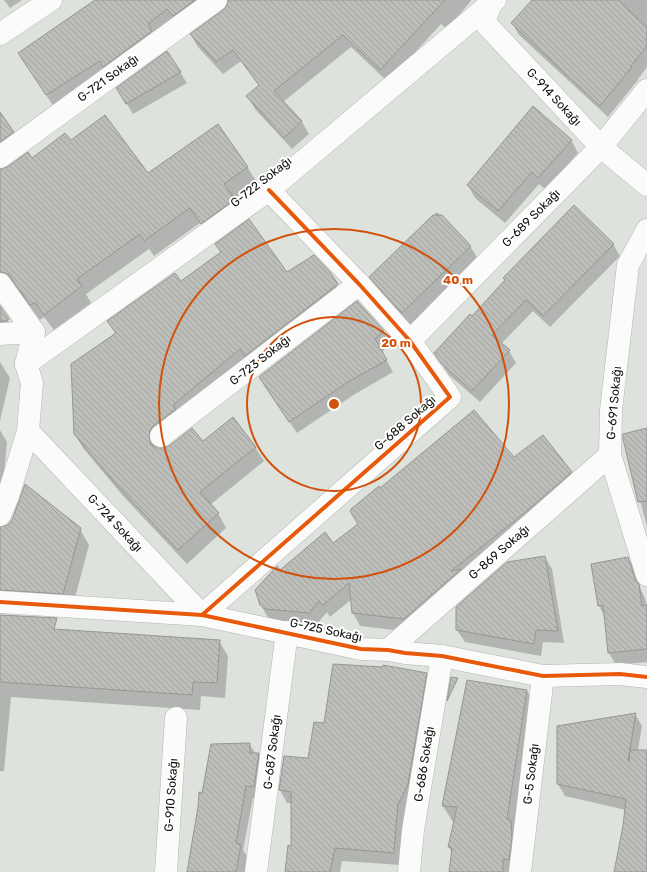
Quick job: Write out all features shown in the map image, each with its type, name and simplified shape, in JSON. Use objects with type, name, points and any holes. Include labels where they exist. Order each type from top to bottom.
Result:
[{"type":"street","points":[[0,34],[51,0]]},
{"type":"street","name":"G-721 Sokağı","points":[[0,157],[216,0]]},
{"type":"street","name":"G-914 Sokağı","points":[[491,1],[484,22],[601,147],[647,185]]},
{"type":"street","name":"G-722 Sokağı","points":[[26,364],[269,190],[491,1]]},
{"type":"street","name":"G-689 Sokağı","points":[[410,341],[601,147],[647,90]]},
{"type":"street","name":"G-688 Sokağı","points":[[202,615],[450,397],[410,341],[359,284],[269,190]]},
{"type":"street","name":"G-691 Sokağı","points":[[647,230],[628,265],[611,410],[610,455],[647,575]]},
{"type":"street","points":[[0,284],[34,332],[26,364],[32,383],[28,431],[3,502]]},
{"type":"street","name":"G-723 Sokağı","points":[[161,436],[359,284]]},
{"type":"street","points":[[0,334],[34,332]]},
{"type":"street","name":"G-724 Sokağı","points":[[28,431],[202,615]]},
{"type":"street","name":"G-869 Sokağı","points":[[388,650],[610,455]]},
{"type":"street","name":"G-725 Sokağı","points":[[0,602],[202,615],[361,649],[388,650],[442,656],[543,676],[620,674],[647,677]]},
{"type":"street","name":"G-687 Sokağı","points":[[256,872],[287,632]]},
{"type":"street","name":"G-686 Sokağı","points":[[409,872],[413,830],[442,656]]},
{"type":"street","name":"G-5 Sokağı","points":[[520,872],[543,676]]},
{"type":"street","name":"G-910 Sokağı","points":[[166,872],[176,718]]},
{"type":"building","points":[[95,0],[195,0],[173,16],[167,9],[148,24],[152,31],[103,67],[100,61],[46,95],[18,53]]},
{"type":"building","points":[[228,0],[445,0],[380,70],[343,35],[274,91],[302,121],[284,138],[246,96],[259,85],[233,50],[216,62],[190,34],[223,10],[227,5]]},
{"type":"building","points":[[532,0],[618,0],[647,27],[647,46],[600,106],[511,23]]},
{"type":"building","points":[[167,51],[181,72],[126,104],[116,88]]},
{"type":"building","points":[[533,106],[572,140],[538,178],[532,172],[498,211],[467,185]]},
{"type":"building","points":[[0,112],[14,132],[0,142]]},
{"type":"building","points":[[105,115],[148,173],[218,124],[248,167],[224,184],[235,199],[201,224],[190,208],[144,241],[140,234],[77,279],[82,286],[44,315],[35,302],[30,305],[10,276],[6,273],[0,272],[0,169],[7,167],[28,152],[32,158],[65,133],[71,140]]},
{"type":"building","points":[[574,205],[614,244],[543,316],[526,300],[492,335],[510,350],[472,391],[441,363],[434,353],[470,314],[472,316],[505,280],[503,278]]},
{"type":"building","points":[[433,215],[442,215],[471,246],[402,313],[369,277]]},
{"type":"building","points":[[249,219],[287,272],[314,255],[330,272],[338,284],[245,356],[240,349],[173,405],[176,409],[153,426],[150,431],[149,438],[151,444],[157,448],[163,448],[169,446],[192,428],[203,441],[233,417],[256,447],[200,492],[219,513],[178,550],[115,483],[74,434],[71,364],[116,333],[107,321],[175,273],[181,281],[221,252],[215,244]]},
{"type":"building","points":[[357,301],[384,331],[375,339],[387,360],[348,382],[289,422],[259,377]]},
{"type":"building","points":[[0,306],[9,319],[5,321],[0,321]]},
{"type":"building","points":[[474,410],[514,457],[543,435],[572,472],[527,511],[451,571],[461,569],[404,619],[352,613],[349,583],[323,605],[319,601],[309,613],[265,609],[260,605],[255,590],[277,566],[280,570],[325,532],[333,543],[358,524],[350,511],[351,509],[379,486],[380,488]]},
{"type":"building","points":[[647,428],[647,501],[638,502],[623,434]]},
{"type":"building","points":[[25,484],[81,528],[63,594],[0,590],[0,527],[8,525],[12,520]]},
{"type":"building","points":[[545,556],[558,631],[536,630],[534,644],[456,630],[456,607],[507,562]]},
{"type":"building","points":[[628,557],[635,579],[639,584],[642,606],[647,605],[647,649],[608,653],[603,605],[598,606],[591,564]]},
{"type":"building","points":[[0,615],[57,618],[54,629],[220,640],[217,683],[193,682],[192,695],[0,682]]},
{"type":"building","points":[[333,664],[383,667],[383,665],[427,673],[408,784],[398,803],[394,853],[335,848],[330,872],[285,872],[288,845],[291,846],[291,792],[279,790],[284,756],[308,758],[314,722],[324,723]]},
{"type":"building","points":[[451,677],[458,678],[447,701]]},
{"type":"building","points":[[467,680],[527,690],[507,819],[511,820],[512,837],[509,860],[503,859],[503,872],[449,872],[452,848],[448,847],[457,807],[442,806]]},
{"type":"building","points":[[636,713],[628,761],[630,750],[647,750],[647,872],[614,872],[623,826],[626,799],[557,784],[557,726]]},
{"type":"building","points":[[250,743],[250,753],[259,753],[254,787],[246,786],[236,843],[241,845],[236,872],[187,872],[198,807],[199,792],[202,793],[211,744]]},
{"type":"cycle path","points":[[202,615],[450,397],[410,341],[359,284],[269,190]]},
{"type":"cycle path","points":[[0,602],[202,615],[361,649],[388,650],[442,656],[543,676],[620,674],[647,677]]}]
